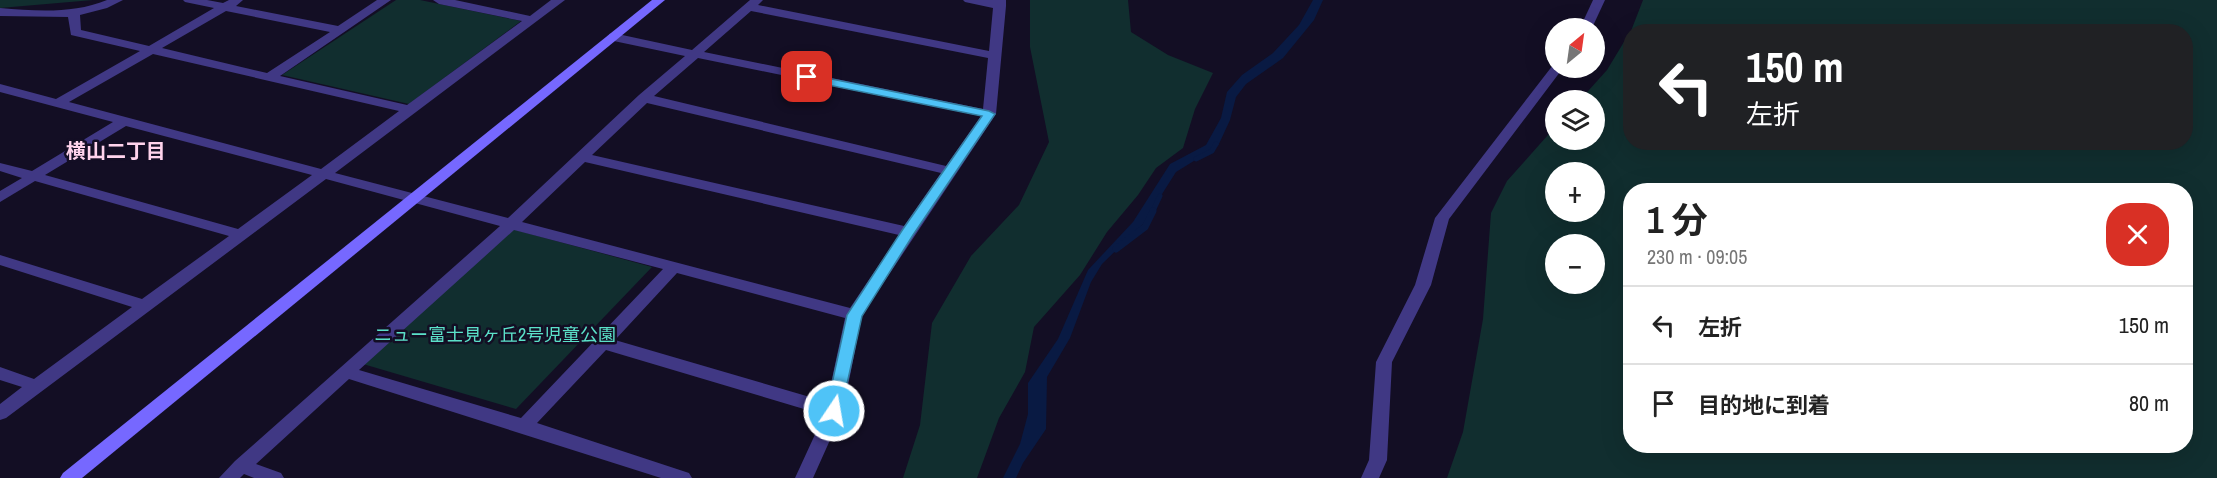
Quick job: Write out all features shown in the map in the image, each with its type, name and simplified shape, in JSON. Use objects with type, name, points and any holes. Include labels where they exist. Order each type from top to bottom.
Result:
[{"type":"street","points":[[0,12],[47,15],[84,12],[117,0]]},
{"type":"street","points":[[189,0],[339,30]]},
{"type":"street","points":[[58,103],[237,0]]},
{"type":"street","points":[[270,77],[385,0]]},
{"type":"street","points":[[439,0],[532,20]]},
{"type":"street","points":[[0,413],[559,0]]},
{"type":"street","points":[[69,478],[659,0]]},
{"type":"street","points":[[804,478],[834,411],[854,315],[989,114],[1000,3],[969,0]]},
{"type":"street","points":[[1591,18],[1599,0]]},
{"type":"street","points":[[234,472],[512,223],[644,98],[753,3],[995,56]]},
{"type":"street","points":[[74,13],[75,32],[410,110]]},
{"type":"street","points":[[613,37],[989,114]]},
{"type":"street","points":[[1370,478],[1378,460],[1384,362],[1423,285],[1442,218],[1549,78]]},
{"type":"street","points":[[0,88],[854,315]]},
{"type":"street","points":[[644,98],[950,171]]},
{"type":"street","points":[[0,196],[124,121]]},
{"type":"street","points":[[581,157],[908,232]]},
{"type":"street","points":[[0,167],[241,236]]},
{"type":"street","points":[[0,260],[145,306]]},
{"type":"street","points":[[524,426],[604,344],[675,266]]},
{"type":"street","points":[[604,344],[834,411]]},
{"type":"street","points":[[345,372],[524,426],[683,478]]},
{"type":"street","points":[[0,373],[37,386]]},
{"type":"street","points":[[234,472],[275,478]]},
{"type":"green space","points":[[0,0],[93,0],[0,8]]},
{"type":"green space","points":[[396,0],[420,0],[521,21],[409,104],[282,75]]},
{"type":"green space","points":[[1030,0],[1128,0],[1131,32],[1168,55],[1213,73],[1195,109],[1183,148],[1156,168],[1138,195],[1107,232],[1080,275],[1034,327],[1025,372],[999,418],[977,478],[903,478],[920,425],[932,323],[971,256],[1019,205],[1049,142],[1030,47]]},
{"type":"green space","points":[[1643,0],[2217,0],[2217,478],[1447,478],[1463,432],[1483,319],[1491,213],[1507,181],[1545,138],[1545,150],[1605,150],[1605,90],[1589,90],[1600,78],[1605,78],[1605,72],[1623,44],[1623,150],[2193,150],[2193,24],[1634,24]]},
{"type":"green space","name":"ニュー富士見ヶ丘2号児童公園","points":[[512,229],[652,267],[516,409],[363,364]]},
{"type":"water","points":[[1313,0],[1323,0],[1314,20],[1283,58],[1246,84],[1236,97],[1230,120],[1218,146],[1176,172],[1143,224],[1102,264],[1091,282],[1070,338],[1047,377],[1046,429],[1023,463],[1016,478],[1003,478],[1020,444],[1028,414],[1028,383],[1058,339],[1088,270],[1133,222],[1170,164],[1206,145],[1221,118],[1227,92],[1242,75],[1273,53],[1299,25]]},
{"type":"waterway","points":[[1196,159],[1212,151],[1216,144]]},
{"type":"waterway","points":[[1152,213],[1160,196]]},
{"type":"waterway","points":[[1116,249],[1145,227],[1152,213]]},
{"type":"district","name":"横山二丁目","points":[[116,150]]},
{"type":"route","points":[[807,77],[989,114],[854,315],[834,411]]}]
